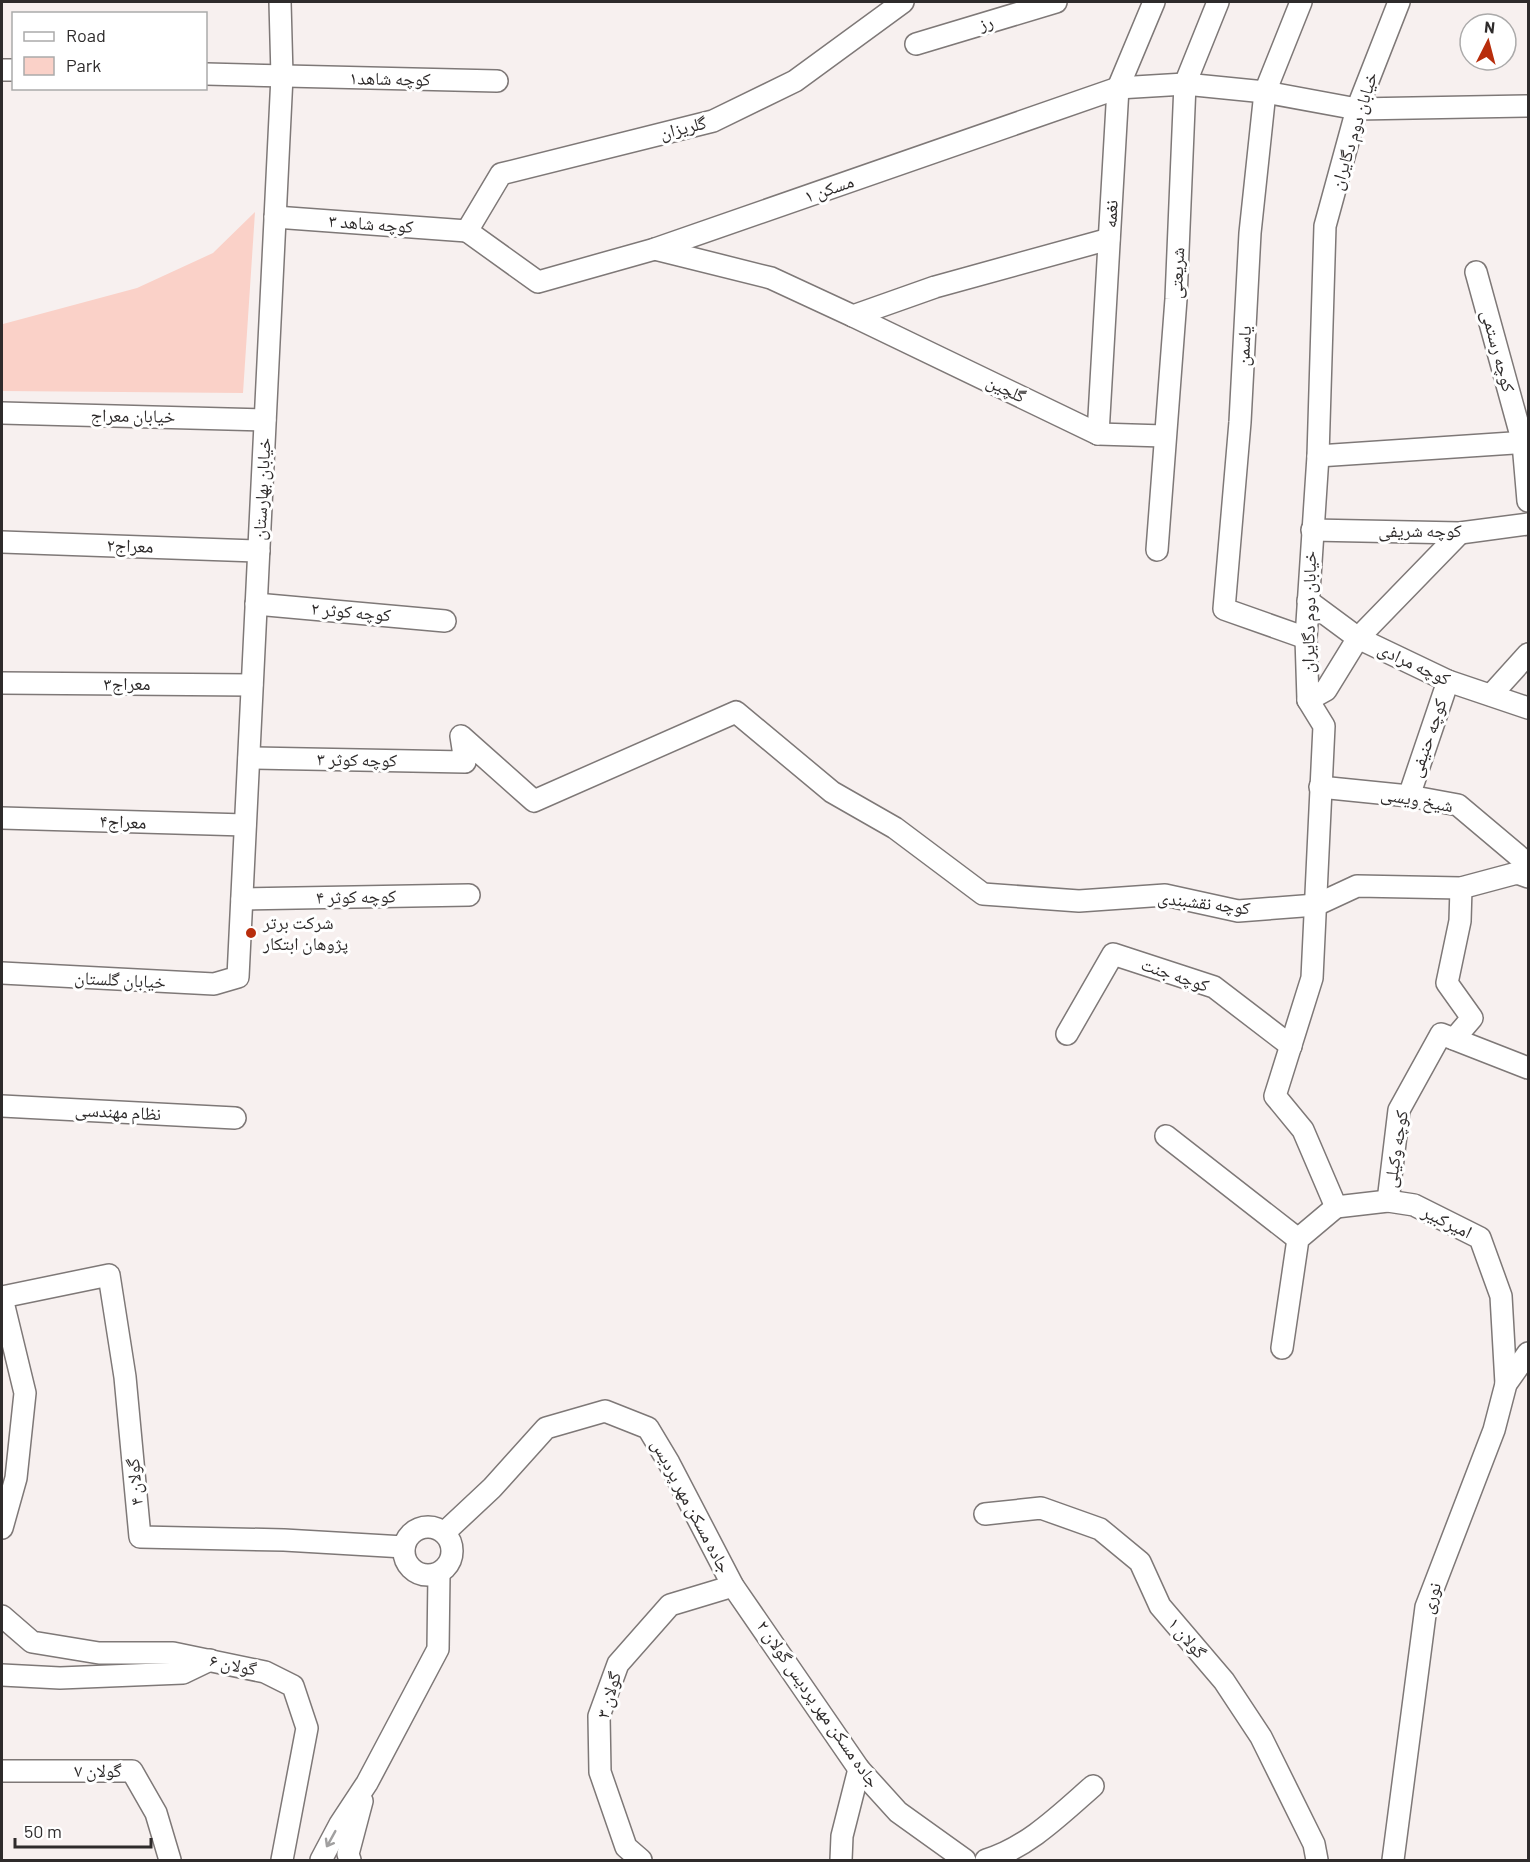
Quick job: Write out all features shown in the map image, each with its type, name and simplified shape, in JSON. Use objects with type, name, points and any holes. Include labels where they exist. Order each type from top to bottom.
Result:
[{"type":"street","name":"خیابان بهارستان","points":[[238,976],[282,76],[280,2]]},
{"type":"street","name":"گلریزان","points":[[467,231],[501,174],[713,121],[795,81],[903,2]]},
{"type":"street","name":"رز","points":[[916,44],[1056,2]]},
{"type":"street","name":"نغمه","points":[[1098,434],[1118,88],[1154,2]]},
{"type":"street","name":"شریعتی","points":[[1156,550],[1176,299],[1185,84],[1218,2]]},
{"type":"street","name":"یاسمن","points":[[1301,2],[1266,92],[1250,232],[1240,422],[1224,609],[1306,638]]},
{"type":"street","name":"خیابان دوم دگایران","points":[[1336,1207],[1303,1130],[1275,1096],[1312,978],[1324,726],[1308,700],[1306,638],[1318,456],[1325,226],[1357,109],[1399,2]]},
{"type":"street","name":"کوچه شاهد۱","points":[[207,74],[497,81]]},
{"type":"street","name":"مسکن ۱","points":[[467,231],[538,282],[655,249],[1118,88],[1185,84],[1266,92],[1357,109],[1528,106]]},
{"type":"street","name":"کوچه شاهد ۳","points":[[275,217],[467,231]]},
{"type":"street","points":[[853,316],[935,287],[1109,239]]},
{"type":"street","name":"گلچین","points":[[655,249],[771,278],[1098,434],[1164,436]]},
{"type":"street","name":"کوچه رستمی","points":[[1476,272],[1526,443],[1528,501]]},
{"type":"street","name":"خیابان معراج","points":[[2,413],[265,420]]},
{"type":"street","points":[[1318,456],[1526,443]]},
{"type":"street","name":"کوچه شریفی","points":[[1312,530],[1460,533],[1528,524]]},
{"type":"street","points":[[1308,700],[1326,690],[1358,638],[1460,533]]},
{"type":"street","name":"معراج۲","points":[[2,542],[259,551]]},
{"type":"street","name":"کوچه مرادی","points":[[1308,601],[1358,638],[1448,681],[1528,708]]},
{"type":"street","name":"کوچه کوثر ۲","points":[[256,604],[445,621]]},
{"type":"street","points":[[1491,695],[1528,654]]},
{"type":"street","name":"کوچه حنیفی","points":[[1409,796],[1448,681]]},
{"type":"street","name":"معراج۳","points":[[2,683],[252,685]]},
{"type":"street","name":"کوچه نقشبندی","points":[[465,762],[461,736],[534,801],[736,712],[832,792],[895,828],[983,894],[1079,901],[1165,895],[1238,911],[1316,905],[1357,886],[1461,888],[1517,873],[1528,877]]},
{"type":"street","name":"کوچه کوثر ۳","points":[[249,758],[465,762]]},
{"type":"street","name":"شیخ ویسی","points":[[1320,787],[1409,796],[1458,805],[1528,864]]},
{"type":"street","name":"معراج۴","points":[[2,818],[245,825]]},
{"type":"street","name":"کوچه وکیلی","points":[[1388,1201],[1399,1110],[1448,1037],[1472,1018],[1447,983],[1460,921],[1461,888]]},
{"type":"street","name":"کوچه کوثر ۴","points":[[242,899],[470,895]]},
{"type":"street","name":"کوچه جنت","points":[[1067,1035],[1113,954],[1214,987],[1291,1046]]},
{"type":"street","name":"خیابان گلستان","points":[[2,973],[214,984],[238,976]]},
{"type":"street","points":[[1448,1037],[1527,1064]]},
{"type":"street","name":"نظام مهندسی","points":[[2,1106],[235,1118]]},
{"type":"street","points":[[1166,1136],[1298,1239]]},
{"type":"street","name":"امیرکبیر","points":[[1336,1207],[1388,1201],[1414,1205],[1480,1238],[1501,1296],[1506,1384]]},
{"type":"street","points":[[1282,1348],[1298,1239],[1336,1207]]},
{"type":"street","name":"گولان ۴","points":[[2,1298],[110,1275],[125,1377],[140,1537],[284,1540],[404,1547]]},
{"type":"street","points":[[2,1298],[25,1393],[16,1478],[2,1528]]},
{"type":"street","name":"نوری","points":[[1393,1860],[1426,1607],[1494,1430],[1506,1384],[1528,1353]]},
{"type":"street","name":"جاده مسکن مهر پردیس","points":[[445,1532],[492,1488],[546,1428],[605,1411],[648,1428],[669,1463],[733,1586]]},
{"type":"street","name":"گولان ۱","points":[[985,1514],[1041,1508],[1100,1529],[1140,1562],[1160,1606],[1224,1681],[1261,1737],[1314,1844],[1317,1860]]},
{"type":"street","points":[[433,1527],[445,1532],[452,1542],[453,1554],[449,1566],[439,1574],[426,1576],[414,1571],[405,1561],[404,1547],[409,1535],[420,1528],[433,1527]]},
{"type":"street","points":[[321,1860],[340,1824],[367,1783],[438,1649],[439,1574]]},
{"type":"street","name":"جاده مسکن مهر پردیس گولان ۲","points":[[733,1586],[859,1769],[898,1812],[965,1860]]},
{"type":"street","name":"گولان ۳","points":[[641,1860],[626,1847],[600,1772],[599,1716],[618,1664],[670,1605],[733,1586]]},
{"type":"street","name":"گولان ۶","points":[[2,1616],[33,1642],[99,1653],[173,1653],[265,1672],[292,1686],[307,1728],[282,1860]]},
{"type":"street","points":[[2,1675],[60,1678],[183,1672],[210,1660]]},
{"type":"street","points":[[841,1860],[842,1836],[859,1769]]},
{"type":"street","name":"گولان ۷","points":[[2,1771],[132,1771],[156,1813],[170,1860]]},
{"type":"street","points":[[350,1860],[348,1854],[367,1783]]},
{"type":"street","points":[[986,1860],[1005,1854],[1058,1817],[1094,1786]]},
{"type":"green space","points":[[255,212],[243,393],[2,391],[3,324],[137,288],[213,253]]},
{"type":"place","name":"شرکت برتر پژوهان ابتکار","points":[[251,933]]}]
